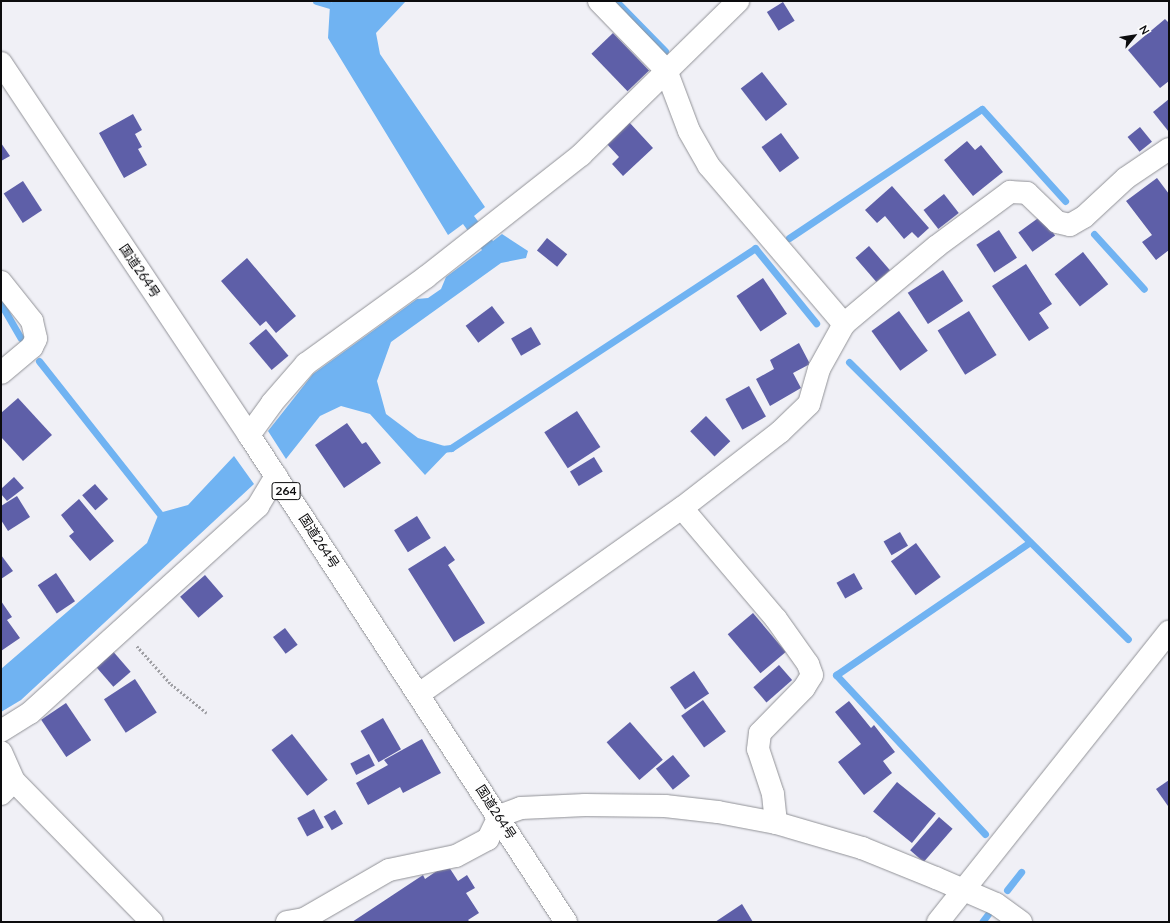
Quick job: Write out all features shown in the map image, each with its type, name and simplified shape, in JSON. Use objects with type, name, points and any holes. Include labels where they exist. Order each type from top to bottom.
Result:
[{"type":"main road","points":[[599,1],[666,70],[689,131],[709,166],[844,324]]},
{"type":"main road","points":[[249,436],[272,403],[306,364],[426,277],[581,154],[738,1]]},
{"type":"main road","name":"国道264号","points":[[1,63],[276,476],[499,816],[566,922]]},
{"type":"main road","points":[[419,694],[682,508],[780,432],[809,404],[819,369],[844,324],[937,246],[1010,192],[1027,193],[1057,222],[1070,225],[1084,217],[1126,178],[1169,149]]},
{"type":"main road","points":[[1,282],[32,321],[36,339],[32,347],[1,373]]},
{"type":"main road","points":[[1,731],[30,713],[258,506],[276,476]]},
{"type":"main road","points":[[682,508],[776,619],[808,664],[812,675],[804,688],[760,733],[758,749],[773,794],[776,823]]},
{"type":"main road","points":[[938,922],[1169,632]]},
{"type":"main road","points":[[1,752],[8,788],[152,922]]},
{"type":"main road","points":[[287,922],[304,919],[389,870],[456,856],[488,839],[499,816],[521,808],[585,804],[657,806],[718,812],[776,823],[862,848],[996,904],[1022,922]]},
{"type":"path","points":[[122,630],[171,684],[207,713]]},
{"type":"water","points":[[333,1],[406,1],[376,33],[380,54],[485,207],[474,216],[493,241],[502,234],[528,251],[526,258],[501,263],[391,342],[377,381],[386,414],[418,438],[451,448],[425,475],[370,414],[341,406],[320,416],[286,459],[268,431],[313,374],[417,299],[428,298],[441,289],[446,277],[482,250],[463,224],[448,235],[328,38],[330,5]]},
{"type":"water","points":[[234,456],[254,484],[21,700],[1,712],[1,669],[147,543],[159,513],[188,505]]},
{"type":"building","points":[[783,2],[795,21],[779,31],[767,12]]},
{"type":"building","points":[[1165,19],[1169,23],[1169,81],[1160,88],[1128,50]]},
{"type":"building","points":[[613,33],[649,70],[628,91],[591,54]]},
{"type":"building","points":[[762,72],[787,104],[766,121],[741,89]]},
{"type":"building","points":[[1169,99],[1169,132],[1153,112]]},
{"type":"building","points":[[133,114],[142,130],[135,134],[142,147],[138,149],[147,165],[124,178],[99,133]]},
{"type":"building","points":[[629,122],[653,148],[623,176],[612,164],[619,157],[606,143]]},
{"type":"building","points":[[1140,127],[1152,142],[1140,152],[1128,137]]},
{"type":"building","points":[[781,133],[799,158],[780,172],[762,147]]},
{"type":"building","points":[[967,141],[975,150],[981,145],[1003,172],[973,196],[944,160]]},
{"type":"building","points":[[1,143],[10,156],[1,161]]},
{"type":"building","points":[[1157,178],[1169,194],[1169,250],[1156,260],[1142,242],[1152,235],[1126,201]]},
{"type":"building","points":[[23,181],[42,210],[23,223],[4,194]]},
{"type":"building","points":[[892,186],[929,228],[918,238],[912,232],[904,239],[885,216],[877,223],[865,210]]},
{"type":"building","points":[[944,194],[959,213],[938,229],[924,210]]},
{"type":"building","points":[[1041,216],[1055,235],[1032,252],[1018,232]]},
{"type":"building","points":[[999,230],[1017,258],[994,272],[976,245]]},
{"type":"building","points":[[547,238],[567,254],[557,267],[537,250]]},
{"type":"building","points":[[869,246],[890,270],[876,282],[855,258]]},
{"type":"building","points":[[1083,252],[1108,284],[1080,306],[1055,274]]},
{"type":"building","points":[[247,258],[296,316],[276,333],[266,321],[260,326],[221,281]]},
{"type":"building","points":[[1026,264],[1052,304],[1039,313],[1049,328],[1029,341],[992,286]]},
{"type":"building","points":[[943,270],[963,301],[928,324],[908,293]]},
{"type":"building","points":[[763,278],[787,314],[761,332],[736,296]]},
{"type":"building","points":[[492,306],[505,323],[478,343],[466,326]]},
{"type":"building","points":[[899,311],[928,351],[900,371],[871,331]]},
{"type":"building","points":[[969,311],[997,355],[965,375],[938,331]]},
{"type":"building","points":[[531,327],[541,344],[521,356],[511,338]]},
{"type":"building","points":[[266,329],[288,356],[272,370],[249,343]]},
{"type":"building","points":[[799,343],[810,364],[793,373],[801,388],[770,406],[756,379],[774,369],[770,360]]},
{"type":"building","points":[[749,386],[766,417],[742,430],[725,399]]},
{"type":"building","points":[[18,398],[52,435],[23,461],[1,437],[1,413]]},
{"type":"building","points":[[577,411],[600,447],[568,468],[544,432]]},
{"type":"building","points":[[706,416],[730,441],[714,456],[690,431]]},
{"type":"building","points":[[347,423],[362,444],[366,442],[381,463],[344,488],[315,445]]},
{"type":"building","points":[[594,457],[603,472],[579,486],[570,471]]},
{"type":"building","points":[[14,477],[24,488],[7,501],[1,494],[1,489]]},
{"type":"building","points":[[95,484],[108,499],[95,510],[82,495]]},
{"type":"building","points":[[17,496],[30,517],[8,531],[1,520],[1,506]]},
{"type":"building","points":[[79,499],[114,541],[90,561],[69,536],[74,532],[61,515]]},
{"type":"building","points":[[417,516],[431,538],[408,552],[394,530]]},
{"type":"building","points":[[900,532],[908,546],[892,555],[884,542]]},
{"type":"building","points":[[916,543],[941,577],[916,595],[891,561]]},
{"type":"building","points":[[445,546],[455,560],[448,565],[485,623],[454,642],[408,569]]},
{"type":"building","points":[[1,555],[13,571],[1,579]]},
{"type":"building","points":[[56,573],[75,601],[57,613],[38,585]]},
{"type":"building","points":[[854,573],[863,589],[845,598],[837,583]]},
{"type":"building","points":[[205,575],[223,596],[198,618],[180,597]]},
{"type":"building","points":[[1,601],[12,617],[7,620],[20,638],[1,651]]},
{"type":"building","points":[[753,613],[786,652],[761,673],[728,634]]},
{"type":"building","points":[[285,628],[298,645],[286,654],[273,637]]},
{"type":"building","points":[[111,649],[131,672],[113,687],[94,664]]},
{"type":"building","points":[[779,665],[792,680],[766,702],[753,687]]},
{"type":"building","points":[[694,671],[709,693],[685,710],[670,687]]},
{"type":"building","points":[[135,679],[157,713],[126,733],[104,699]]},
{"type":"building","points":[[703,700],[726,732],[704,747],[681,716]]},
{"type":"building","points":[[849,701],[871,728],[874,725],[895,752],[883,761],[892,773],[864,795],[838,762],[861,744],[835,712]]},
{"type":"building","points":[[66,703],[91,740],[66,757],[41,720]]},
{"type":"building","points":[[383,718],[401,749],[378,762],[360,731]]},
{"type":"building","points":[[630,722],[663,760],[639,780],[607,742]]},
{"type":"building","points":[[292,734],[328,780],[307,796],[272,750]]},
{"type":"building","points":[[422,739],[441,773],[403,793],[400,787],[368,805],[356,783],[388,765],[384,760]]},
{"type":"building","points":[[369,754],[375,766],[356,775],[350,764]]},
{"type":"building","points":[[673,755],[690,776],[673,790],[656,769]]},
{"type":"building","points":[[1169,780],[1169,806],[1168,806],[1156,789]]},
{"type":"building","points":[[897,782],[936,813],[912,843],[873,812]]},
{"type":"building","points":[[314,809],[324,828],[307,836],[297,818]]},
{"type":"building","points":[[335,810],[343,824],[332,830],[324,817]]},
{"type":"building","points":[[939,817],[953,829],[924,862],[910,850]]},
{"type":"building","points":[[447,864],[458,881],[467,875],[475,888],[466,893],[479,913],[468,920],[470,922],[352,922],[423,875],[425,879]]},
{"type":"building","points":[[742,904],[753,922],[715,922]]},
{"type":"waterway","points":[[316,1],[330,5]]},
{"type":"waterway","points":[[616,1],[665,51]]},
{"type":"waterway","points":[[789,238],[982,109],[1065,201]]},
{"type":"waterway","points":[[1094,234],[1144,289]]},
{"type":"waterway","points":[[442,449],[451,448],[755,248],[816,323]]},
{"type":"waterway","points":[[1,304],[21,338]]},
{"type":"waterway","points":[[39,361],[159,513]]},
{"type":"waterway","points":[[849,362],[1128,639]]},
{"type":"waterway","points":[[985,834],[836,675],[1030,542]]},
{"type":"waterway","points":[[1007,890],[1021,872]]},
{"type":"waterway","points":[[982,922],[988,914]]}]
